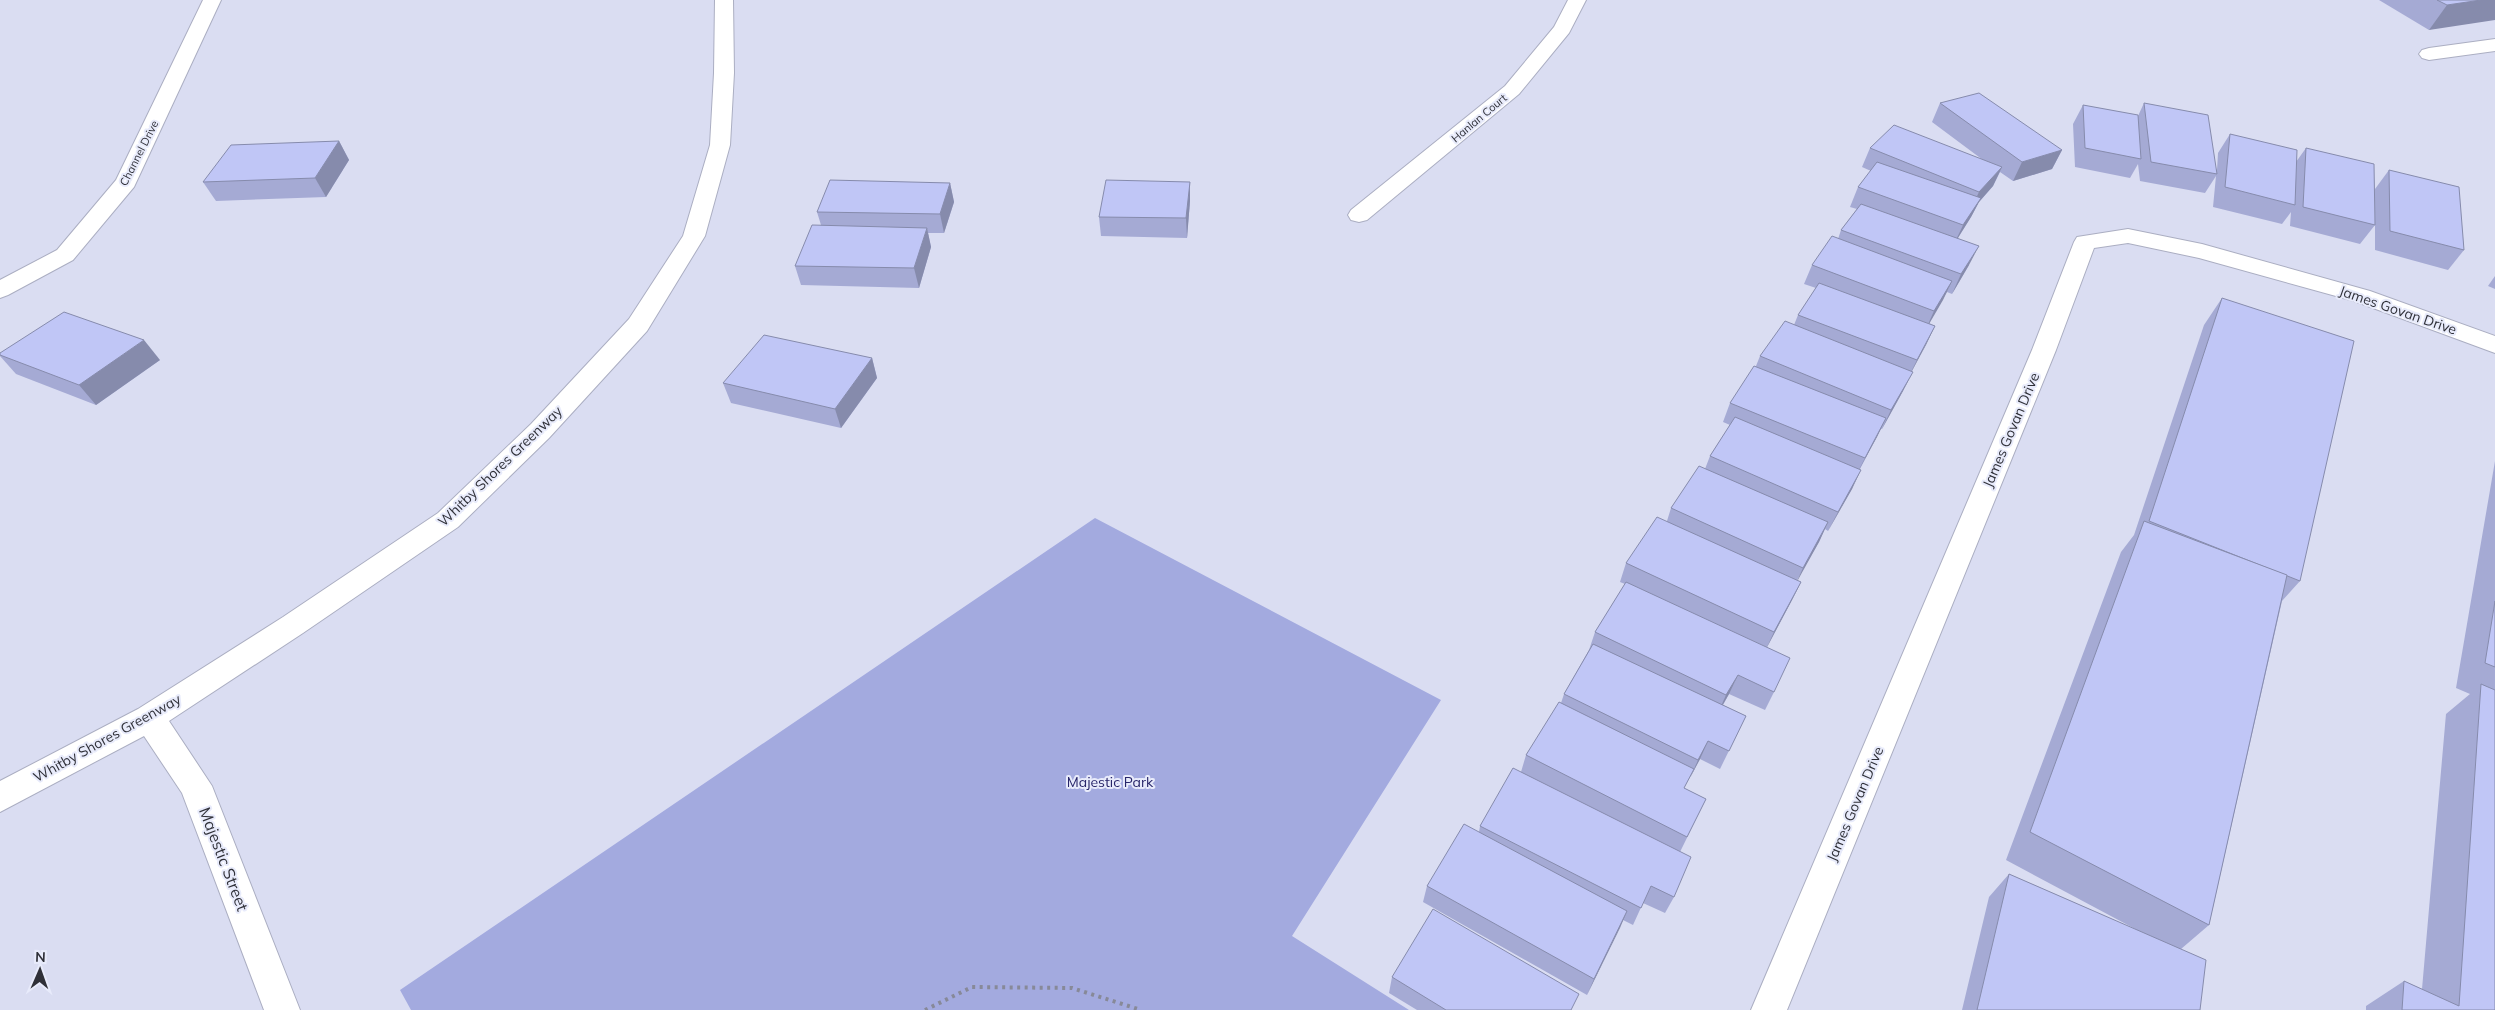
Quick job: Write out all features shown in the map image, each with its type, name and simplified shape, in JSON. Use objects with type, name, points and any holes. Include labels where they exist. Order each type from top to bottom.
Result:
[{"type":"street","name":"Channel Drive","points":[[0,290],[64,255],[126,182],[212,0]]},
{"type":"street","name":"Whitby Shores Greenway","points":[[0,798],[149,718],[293,625],[448,520],[540,431],[638,325],[694,236],[720,145],[724,73],[724,0]]},
{"type":"street","name":"Hanlan Court","points":[[1359,215],[1512,90],[1562,29],[1577,0]]},
{"type":"street","points":[[2429,54],[2495,45]]},
{"type":"street","name":"James Govan Drive","points":[[1769,1010],[2044,350],[2085,242],[2128,236],[2202,251],[2362,296],[2495,344]]},
{"type":"street","name":"Majestic Street","points":[[149,718],[196,786],[282,1010]]},
{"type":"path","points":[[925,1010],[972,987],[1072,988],[1141,1010]]},
{"type":"green space","name":"Majestic Park","points":[[1095,518],[1441,700],[1292,936],[1409,1010],[411,1010],[400,990]]},
{"type":"building","points":[[2437,0],[2481,0],[2447,5]]},
{"type":"building","points":[[1979,93],[2062,150],[2022,162],[1940,103]]},
{"type":"building","points":[[2144,103],[2208,115],[2217,174],[2151,162]]},
{"type":"building","points":[[2083,105],[2138,115],[2141,159],[2085,148]]},
{"type":"building","points":[[1894,125],[2002,167],[1979,192],[1870,148]]},
{"type":"building","points":[[2230,134],[2297,150],[2295,205],[2225,187]]},
{"type":"building","points":[[339,141],[315,178],[203,182],[231,145]]},
{"type":"building","points":[[2306,148],[2374,164],[2375,225],[2303,207]]},
{"type":"building","points":[[1877,162],[1981,198],[1963,225],[1858,187]]},
{"type":"building","points":[[2389,170],[2459,187],[2464,250],[2390,231]]},
{"type":"building","points":[[830,180],[950,183],[940,214],[817,212]]},
{"type":"building","points":[[1106,180],[1190,182],[1186,218],[1099,217]]},
{"type":"building","points":[[1861,204],[1979,246],[1961,274],[1841,230]]},
{"type":"building","points":[[812,225],[927,228],[914,268],[795,266]]},
{"type":"building","points":[[1832,236],[1952,281],[1934,311],[1812,265]]},
{"type":"building","points":[[1819,283],[1935,326],[1917,360],[1798,315]]},
{"type":"building","points":[[2222,298],[2354,341],[2300,581],[2149,521]]},
{"type":"building","points":[[64,312],[144,340],[79,385],[0,355],[0,353]]},
{"type":"building","points":[[1785,321],[1913,372],[1891,410],[1760,356]]},
{"type":"building","points":[[764,335],[872,358],[835,409],[723,383]]},
{"type":"building","points":[[1754,366],[1886,418],[1865,458],[1730,403]]},
{"type":"building","points":[[1735,417],[1861,470],[1838,512],[1710,456]]},
{"type":"building","points":[[1699,466],[1828,522],[1803,568],[1671,508]]},
{"type":"building","points":[[1657,517],[1801,582],[1774,632],[1626,563]]},
{"type":"building","points":[[2144,521],[2287,575],[2209,925],[2030,832]]},
{"type":"building","points":[[1626,582],[1790,658],[1774,692],[1738,675],[1726,695],[1595,632]]},
{"type":"building","points":[[2495,601],[2495,667],[2485,663]]},
{"type":"building","points":[[1593,644],[1746,716],[1729,751],[1708,741],[1698,760],[1564,694]]},
{"type":"building","points":[[2481,684],[2495,690],[2495,1010],[2402,1010],[2404,981],[2459,1006]]},
{"type":"building","points":[[1559,702],[1694,769],[1684,788],[1706,799],[1687,837],[1526,755]]},
{"type":"building","points":[[1513,768],[1691,857],[1674,897],[1651,886],[1641,908],[1480,826]]},
{"type":"building","points":[[1464,824],[1627,911],[1594,979],[1427,886]]},
{"type":"building","points":[[2009,874],[2206,960],[2200,1010],[1977,1010]]},
{"type":"building","points":[[1433,909],[1579,994],[1571,1010],[1446,1010],[1392,977]]}]
